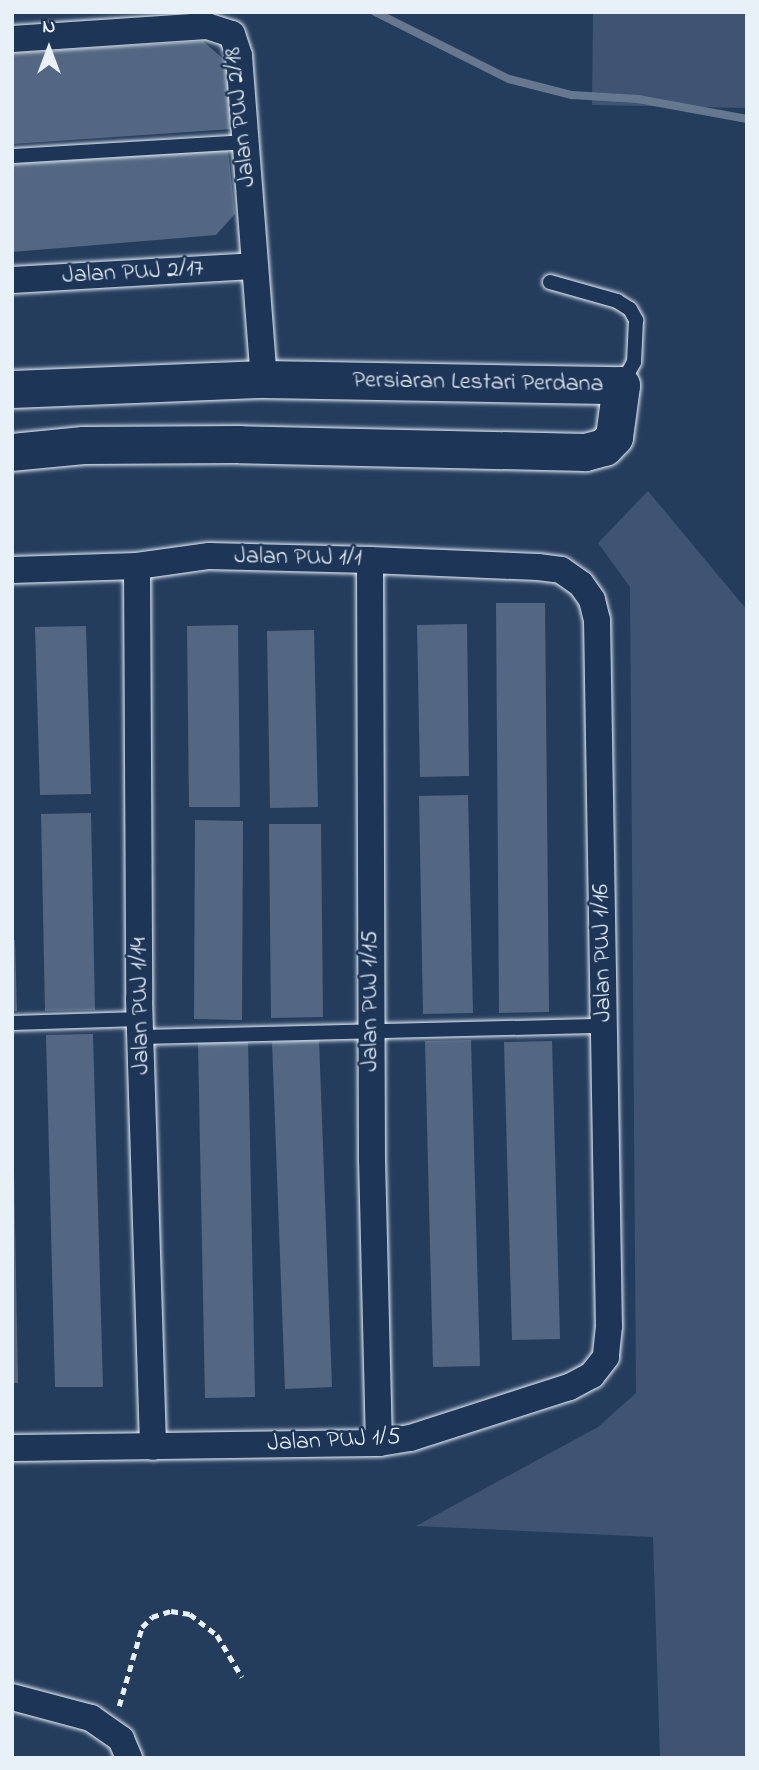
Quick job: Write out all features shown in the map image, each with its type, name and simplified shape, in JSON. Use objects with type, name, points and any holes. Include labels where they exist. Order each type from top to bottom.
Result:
[{"type":"main road","name":"Persiaran Lestari Perdana","points":[[12,389],[264,379],[621,385],[614,437],[604,447],[585,452],[239,443],[83,445],[12,452]]},
{"type":"street","name":"Jalan PUJ 2/18","points":[[12,39],[221,29],[237,43],[264,379]]},
{"type":"street","name":"Jalan PUJ 2/17","points":[[12,280],[253,266]]},
{"type":"street","name":"Jalan PUJ 1/1","points":[[12,570],[137,566],[209,556],[538,567],[561,570],[581,584]]},
{"type":"street","name":"Jalan PUJ 1/15","points":[[370,560],[371,1032],[379,1443]]},
{"type":"street","name":"Jalan PUJ 1/14","points":[[137,566],[140,1028],[153,1447]]},
{"type":"street","name":"Jalan PUJ 1/16","points":[[581,584],[592,600],[597,620],[609,1326]]},
{"type":"street","name":"Jalan PUJ 1/5","points":[[12,1448],[379,1443],[410,1438],[569,1387],[592,1375],[606,1357],[609,1326]]},
{"type":"street","points":[[12,1697],[91,1718],[125,1748]]},
{"type":"lane","points":[[12,156],[245,142]]},
{"type":"lane","points":[[550,282],[617,300],[630,309],[636,320],[634,362],[621,385]]},
{"type":"lane","points":[[12,1023],[371,1032],[604,1026]]},
{"type":"path","points":[[125,1748],[119,1699],[142,1627],[152,1617],[171,1611],[190,1614],[217,1635],[242,1677]]},
{"type":"shaded area","points":[[593,12],[747,12],[747,108],[592,105]]},
{"type":"shaded area","points":[[648,491],[747,610],[747,1758],[660,1758],[653,1537],[416,1526],[598,1427],[636,1393],[630,587],[598,543]]},
{"type":"building","points":[[203,41],[228,63],[231,129],[12,144],[12,53]]},
{"type":"building","points":[[228,150],[235,214],[216,235],[12,252],[12,164]]},
{"type":"building","points":[[496,603],[545,603],[549,1012],[499,1013]]},
{"type":"building","points":[[467,624],[469,776],[420,777],[417,625]]},
{"type":"building","points":[[238,625],[240,807],[189,807],[187,626]]},
{"type":"building","points":[[86,626],[91,794],[40,795],[35,627]]},
{"type":"building","points":[[314,630],[318,807],[270,808],[267,631]]},
{"type":"building","points":[[468,795],[473,1013],[423,1014],[419,796]]},
{"type":"building","points":[[91,813],[95,1010],[45,1011],[41,814]]},
{"type":"building","points":[[195,820],[243,821],[242,1020],[194,1019]]},
{"type":"building","points":[[269,824],[321,824],[323,1017],[271,1018]]},
{"type":"building","points":[[12,940],[15,940],[17,1011],[12,1011]]},
{"type":"building","points":[[93,1034],[103,1387],[55,1387],[46,1035]]},
{"type":"building","points":[[319,1040],[332,1387],[285,1389],[272,1042]]},
{"type":"building","points":[[471,1040],[480,1366],[433,1367],[425,1041]]},
{"type":"building","points":[[552,1041],[560,1339],[512,1340],[504,1042]]},
{"type":"building","points":[[248,1042],[255,1397],[205,1398],[198,1043]]},
{"type":"building","points":[[12,1061],[18,1383],[12,1383]]},
{"type":"waterway","points":[[375,12],[509,79],[572,95],[638,99],[747,119]]}]
